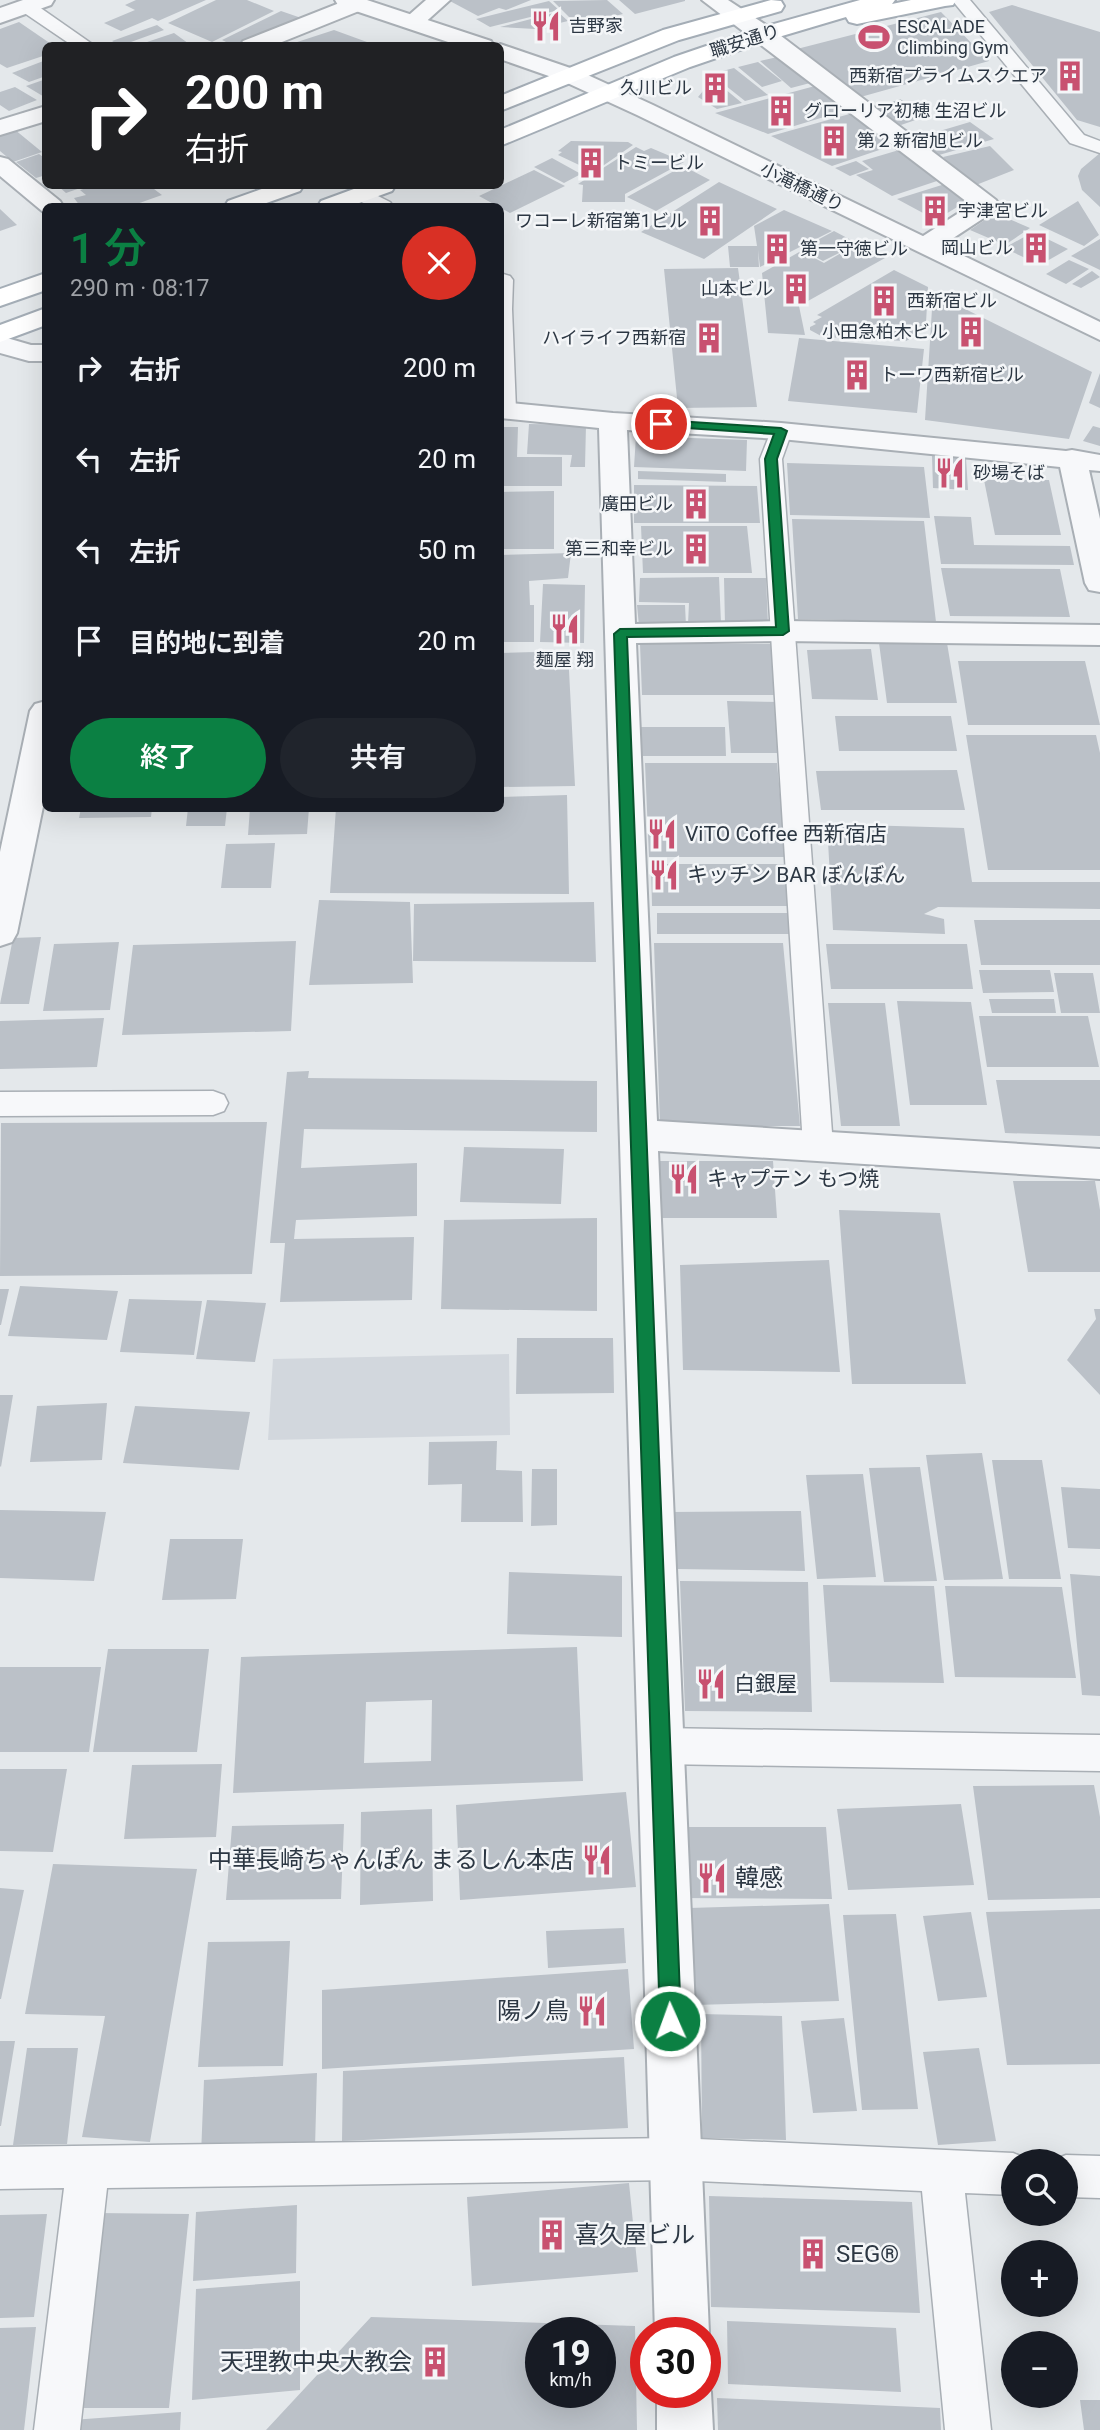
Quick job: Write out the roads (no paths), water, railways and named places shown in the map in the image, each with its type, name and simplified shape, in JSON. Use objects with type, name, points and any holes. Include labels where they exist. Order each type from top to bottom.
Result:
[{"type":"main road","name":"職安通り","points":[[504,102],[740,8],[796,0]]},
{"type":"main road","name":"職安通り","points":[[504,137],[682,62],[764,34],[884,0]]},
{"type":"main road","points":[[764,34],[945,0]]},
{"type":"main road","points":[[244,203],[280,189]]},
{"type":"main road","points":[[343,203],[376,195]]},
{"type":"main road","points":[[0,298],[42,282]]},
{"type":"main road","points":[[0,334],[42,318]]},
{"type":"street","points":[[412,22],[439,0]]},
{"type":"street","points":[[713,0],[740,8],[764,34],[987,205],[926,245]]},
{"type":"street","points":[[260,42],[351,2],[471,42]]},
{"type":"street","points":[[0,16],[34,3]]},
{"type":"street","name":"小滝橋通り","points":[[504,52],[571,76],[610,94],[926,245],[1100,332]]},
{"type":"street","points":[[0,128],[42,114]]},
{"type":"street","points":[[0,164],[47,203]]},
{"type":"street","points":[[0,344],[29,353],[42,353]]},
{"type":"street","points":[[504,410],[613,421],[781,431],[1086,461],[1100,583]]},
{"type":"street","points":[[613,421],[681,2317]]},
{"type":"street","points":[[620,634],[783,631],[1100,635]]},
{"type":"street","points":[[0,933],[42,741]]},
{"type":"street","points":[[639,1135],[1100,1164]]},
{"type":"street","points":[[684,2408],[685,2430]]},
{"type":"lane","points":[[961,0],[1077,139],[1100,146]]},
{"type":"lane","points":[[34,3],[81,42]]},
{"type":"lane","points":[[781,431],[771,459],[818,1146]]},
{"type":"lane","points":[[0,1104],[213,1103]]},
{"type":"lane","points":[[660,1746],[1100,1753]]},
{"type":"lane","points":[[0,2168],[676,2159],[1001,2174]]},
{"type":"lane","points":[[57,2430],[88,2167]]},
{"type":"lane","points":[[941,2172],[968,2430]]},
{"type":"lane","points":[[1078,2176],[1100,2177]]},
{"type":"place","name":"吉野家","points":[[546,26]]},
{"type":"place","name":"ESCALADE Climbing Gym","points":[[874,37]]},
{"type":"place","name":"西新宿プライムスクエア","points":[[1070,76]]},
{"type":"place","name":"久川ビル","points":[[715,88]]},
{"type":"place","name":"グローリア初穂 生沼ビル","points":[[781,111]]},
{"type":"place","name":"第２新宿旭ビル","points":[[834,141]]},
{"type":"place","name":"トミービル","points":[[591,163]]},
{"type":"place","name":"宇津宮ビル","points":[[935,211]]},
{"type":"place","name":"ワコーレ新宿第1ビル","points":[[710,221]]},
{"type":"place","name":"岡山ビル","points":[[1036,248]]},
{"type":"place","name":"第一守徳ビル","points":[[777,249]]},
{"type":"place","name":"山本ビル","points":[[796,289]]},
{"type":"place","name":"西新宿ビル","points":[[884,301]]},
{"type":"place","name":"小田急柏木ビル","points":[[971,332]]},
{"type":"place","name":"ハイライフ西新宿","points":[[709,338]]},
{"type":"place","name":"トーワ西新宿ビル","points":[[857,375]]},
{"type":"place","name":"砂場そば","points":[[950,473]]},
{"type":"place","name":"廣田ビル","points":[[696,504]]},
{"type":"place","name":"第三和幸ビル","points":[[696,549]]},
{"type":"place","name":"麺屋 翔","points":[[565,629]]},
{"type":"place","name":"ViTO Coffee 西新宿店","points":[[662,834]]},
{"type":"place","name":"キッチン BAR ぼんぼん","points":[[664,875]]},
{"type":"place","name":"キャプテン もつ焼","points":[[684,1179]]},
{"type":"place","name":"白銀屋","points":[[711,1684]]},
{"type":"place","name":"中華長崎ちゃんぽん まるしん本店","points":[[597,1860]]},
{"type":"place","name":"韓感","points":[[712,1878]]},
{"type":"place","name":"陽ノ鳥","points":[[592,2011]]},
{"type":"place","name":"喜久屋ビル","points":[[552,2235]]},
{"type":"place","name":"SEG®","points":[[813,2254]]},
{"type":"place","name":"天理教中央大教会","points":[[435,2362]]}]
